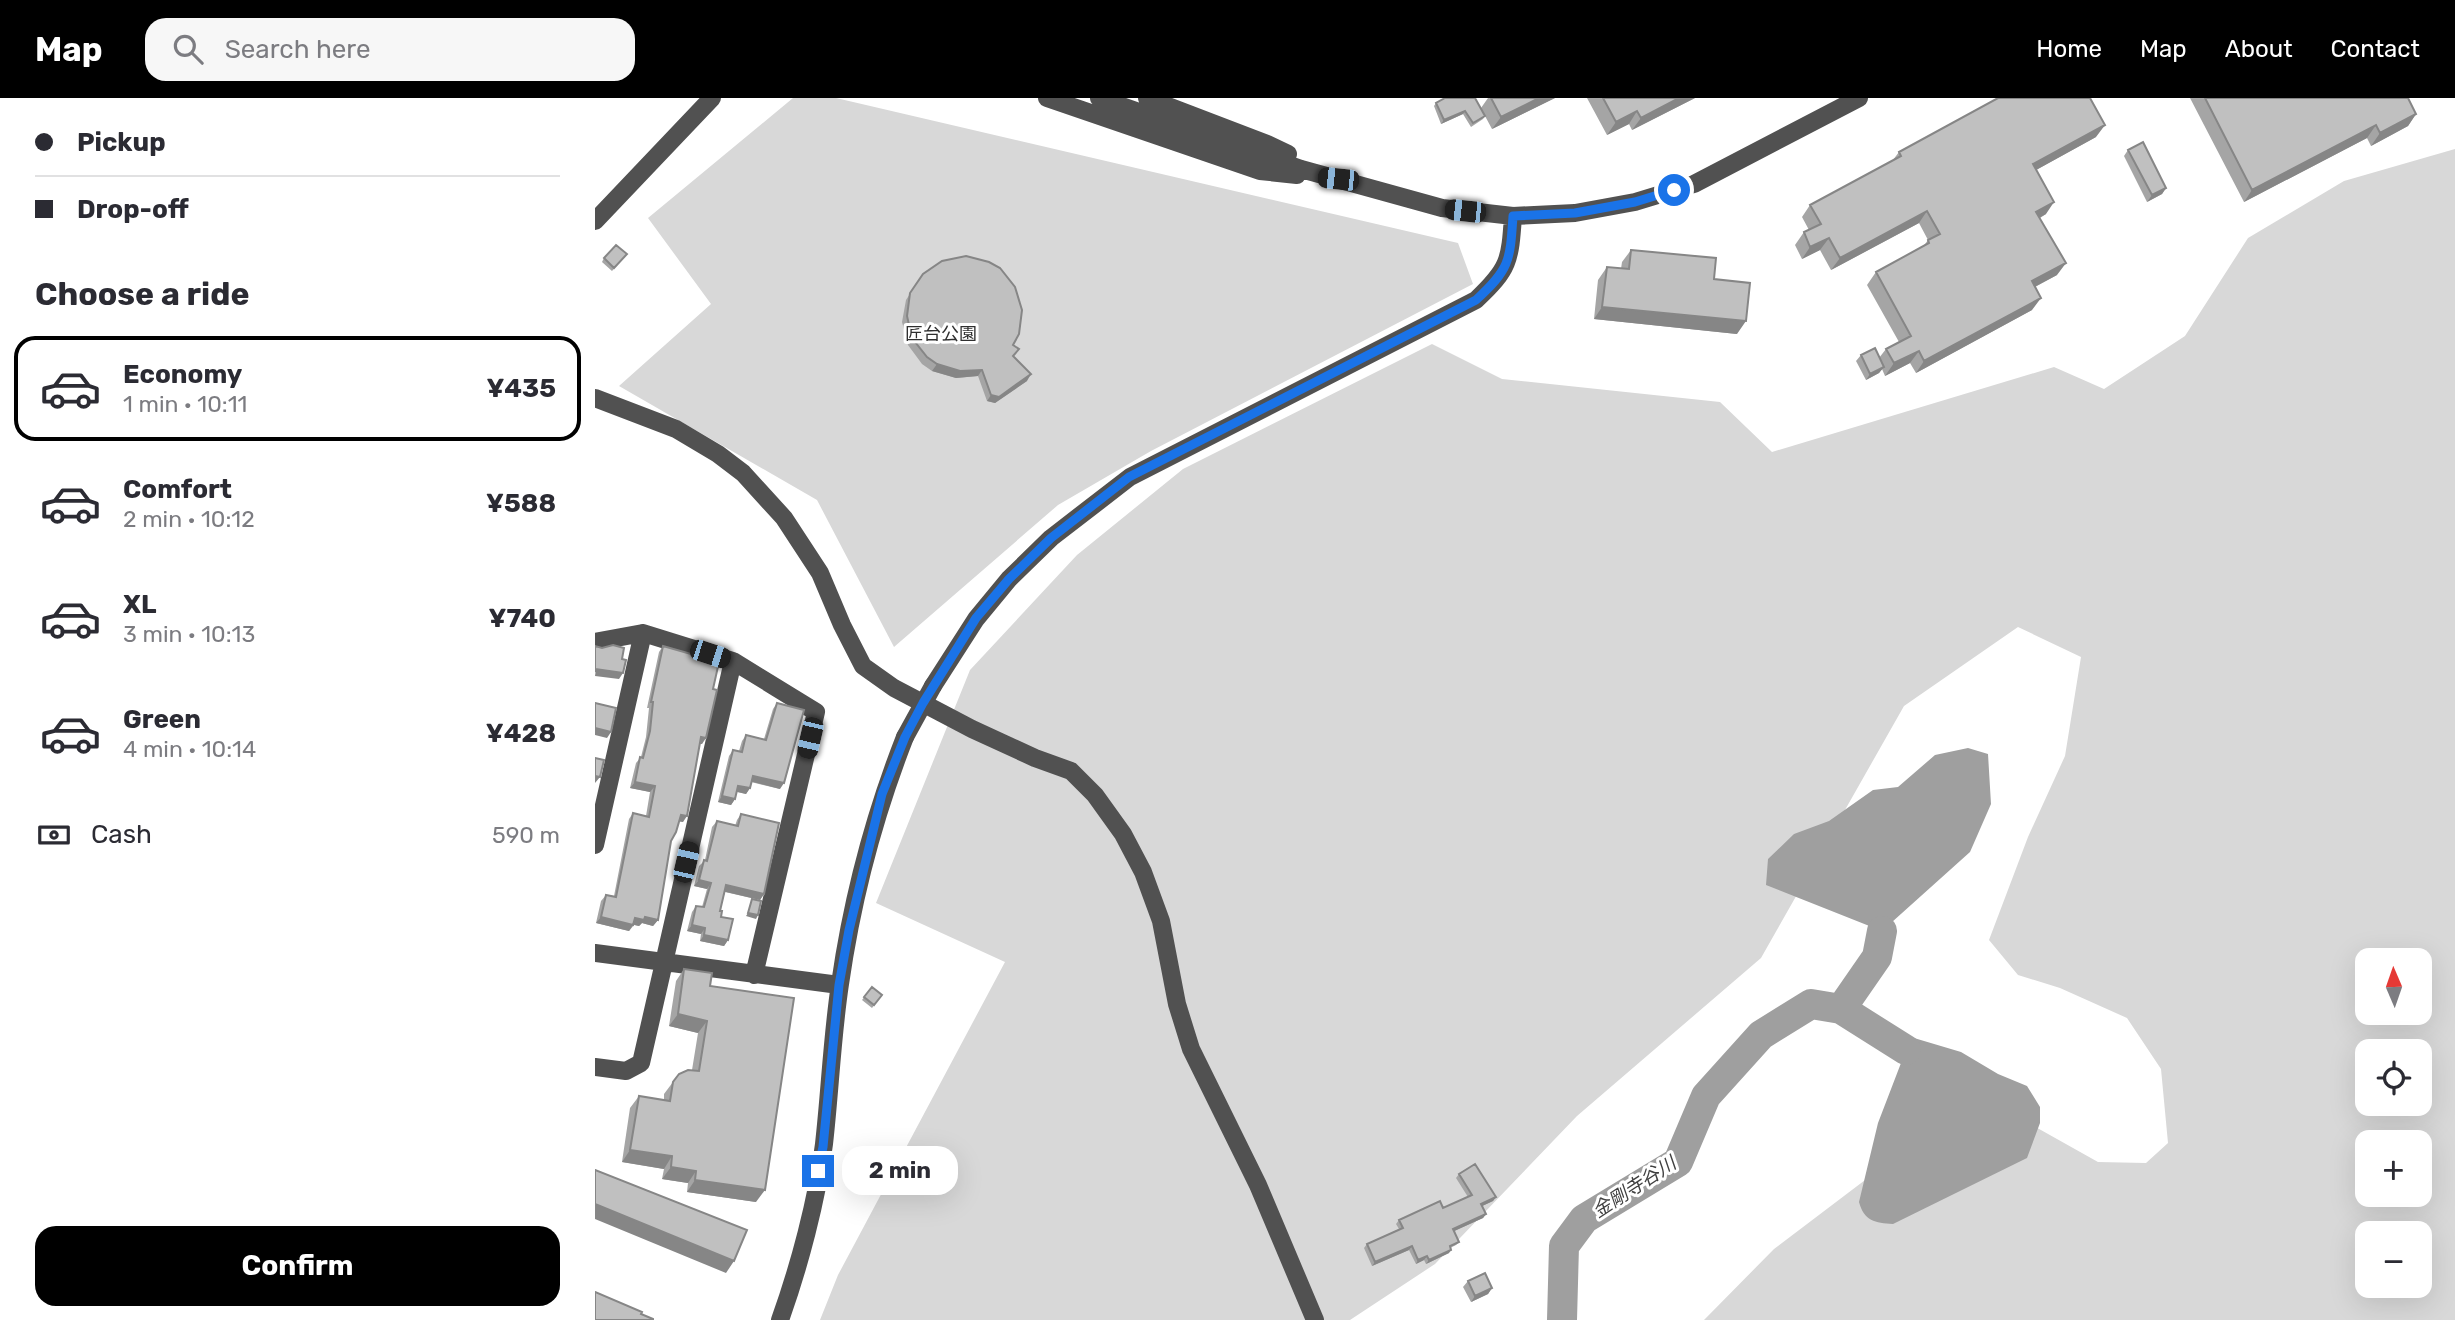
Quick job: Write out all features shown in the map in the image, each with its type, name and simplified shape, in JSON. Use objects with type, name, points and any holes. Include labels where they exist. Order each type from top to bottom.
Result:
[{"type":"street","points":[[595,222],[712,98]]},
{"type":"street","points":[[1047,98],[1261,171],[1338,179]]},
{"type":"street","points":[[1099,98],[1301,169],[1442,208],[1513,216],[1575,213],[1635,202],[1694,184],[1859,98]]},
{"type":"street","points":[[1147,98],[1268,144],[1338,179]]},
{"type":"street","points":[[780,1320],[809,1218],[823,1147],[839,985],[855,904],[882,794],[905,737],[933,685],[976,618],[1009,579],[1051,538],[1129,477],[1476,300],[1500,278],[1511,251],[1513,216]]},
{"type":"street","points":[[595,398],[676,429],[718,454],[743,473],[784,518],[820,573],[863,666],[894,688],[972,729],[1071,771],[1095,796],[1123,834],[1143,872],[1161,921],[1177,1004],[1191,1049],[1258,1185],[1315,1320]]},
{"type":"street","points":[[595,642],[643,633],[733,662],[816,712],[754,975]]},
{"type":"street","points":[[595,845],[643,633]]},
{"type":"street","points":[[595,1067],[626,1072],[641,1063],[733,662]]},
{"type":"street","points":[[595,953],[839,985]]},
{"type":"green space","name":"匠台公園","points":[[793,98],[836,98],[1458,243],[1473,284],[1151,451],[1058,505],[894,647],[817,500],[619,386],[711,304],[648,218]]},
{"type":"green space","points":[[2455,149],[2455,1320],[1704,1320],[1774,1249],[1939,1124],[2023,1120],[2098,1162],[2146,1163],[2168,1143],[2161,1069],[2127,1018],[2060,988],[2018,975],[1989,940],[2028,837],[2065,756],[2081,657],[2018,627],[1904,706],[1761,958],[1577,1116],[1435,1264],[1350,1320],[820,1320],[838,1275],[1005,962],[876,903],[970,670],[1077,555],[1183,469],[1432,344],[1502,379],[1720,402],[1772,452],[2054,367],[2104,389],[2185,336],[2248,238],[2344,181]]},
{"type":"shaded area","points":[[1968,748],[1988,754],[1991,804],[1970,852],[1882,931],[1766,885],[1768,859],[1794,834],[1829,821],[1873,790],[1898,787],[1935,755]]},
{"type":"shaded area","points":[[1914,1038],[1961,1052],[1998,1074],[2027,1086],[2040,1107],[2040,1123],[2027,1158],[1893,1224],[1881,1223],[1867,1217],[1859,1202],[1878,1123],[1906,1050]]},
{"type":"building","points":[[1445,98],[1475,98],[1485,116],[1473,123],[1465,111],[1444,120],[1436,103]]},
{"type":"building","points":[[1491,98],[1539,98],[1501,117]]},
{"type":"building","points":[[1603,98],[1679,98],[1641,118],[1637,111],[1616,122]]},
{"type":"building","points":[[1998,98],[2090,98],[2105,125],[2033,164],[2054,202],[2036,212],[2066,263],[2032,281],[2041,298],[1924,361],[1919,351],[1894,363],[1886,349],[1911,336],[1876,272],[1929,243],[1928,240],[1940,234],[1927,211],[1840,258],[1829,238],[1810,247],[1804,232],[1821,224],[1810,205],[1901,156],[1899,152]]},
{"type":"building","points":[[2205,98],[2408,98],[2416,114],[2380,133],[2376,125],[2252,190]]},
{"type":"building","points":[[2143,142],[2166,188],[2152,195],[2128,150]]},
{"type":"building","points":[[616,245],[627,254],[614,268],[604,258]]},
{"type":"building","points":[[1631,250],[1716,258],[1714,279],[1750,283],[1746,321],[1602,307],[1607,267],[1629,269]]},
{"type":"building","points":[[966,256],[1000,268],[1015,287],[1022,310],[1019,334],[1013,345],[1019,349],[1013,356],[1031,374],[999,397],[991,395],[982,370],[960,371],[937,364],[927,357],[912,338],[907,316],[910,293],[923,274],[942,261]]},
{"type":"building","points":[[1875,348],[1884,367],[1870,374],[1861,355]]},
{"type":"building","points":[[613,645],[624,648],[622,659],[626,660],[623,673],[596,669],[595,672],[595,646],[602,648]]},
{"type":"building","points":[[663,646],[719,662],[713,689],[717,690],[706,738],[701,737],[687,816],[681,815],[671,841],[658,920],[635,918],[633,925],[601,917],[606,895],[616,897],[633,813],[649,817],[655,786],[635,782],[640,757],[643,758],[650,731],[651,702]]},
{"type":"building","points":[[595,703],[616,708],[611,732],[595,728]]},
{"type":"building","points":[[777,703],[804,710],[784,783],[753,776],[750,788],[738,786],[735,799],[722,796],[733,750],[742,752],[746,735],[766,740]]},
{"type":"building","points":[[595,758],[604,760],[600,777],[595,776]]},
{"type":"building","points":[[741,814],[779,823],[764,894],[726,885],[720,911],[721,917],[733,919],[728,940],[704,935],[705,928],[692,925],[696,906],[704,907],[711,883],[699,880],[704,860],[707,861],[717,821],[738,826]]},
{"type":"building","points":[[752,899],[761,901],[758,915],[748,913]]},
{"type":"building","points":[[684,969],[712,973],[710,986],[794,998],[765,1190],[695,1180],[696,1171],[671,1167],[672,1156],[630,1150],[639,1096],[670,1101],[673,1082],[679,1074],[688,1070],[699,1071],[707,1021],[678,1014]]},
{"type":"building","points":[[872,987],[882,995],[874,1005],[864,997]]},
{"type":"building","points":[[1475,1164],[1496,1197],[1481,1204],[1486,1214],[1453,1229],[1459,1242],[1450,1246],[1451,1250],[1429,1260],[1427,1256],[1418,1260],[1412,1246],[1375,1262],[1367,1244],[1403,1228],[1399,1220],[1440,1201],[1443,1208],[1472,1195],[1459,1174]]},
{"type":"building","points":[[595,1170],[747,1230],[734,1261],[595,1204]]},
{"type":"building","points":[[1485,1273],[1492,1288],[1475,1296],[1468,1281]]},
{"type":"building","points":[[595,1292],[642,1312],[641,1314],[653,1320],[595,1320]]},
{"type":"waterway","name":"金剛寺谷川","points":[[1562,1320],[1564,1246],[1584,1219],[1678,1162],[1706,1096],[1761,1035],[1811,1004],[1841,1009],[1877,957],[1882,931]]},
{"type":"waterway","name":"金剛寺谷川","points":[[1841,1009],[1906,1050]]},
{"type":"route","points":[[818,1171],[823,1147],[839,985],[849,930],[882,794],[905,737],[933,685],[976,618],[1009,579],[1051,538],[1129,477],[1476,300],[1500,278],[1511,251],[1513,216],[1575,213],[1635,202],[1674,190]]}]
